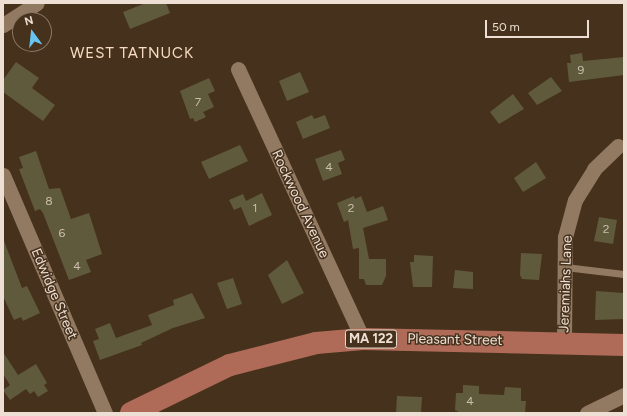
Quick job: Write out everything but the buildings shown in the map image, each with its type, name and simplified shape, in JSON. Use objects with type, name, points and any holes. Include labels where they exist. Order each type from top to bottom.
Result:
[{"type":"main road","name":"Pleasant Street","points":[[131,413],[204,376],[249,360],[316,343],[363,339],[564,342],[624,345]]},
{"type":"street","points":[[3,25],[37,3]]},
{"type":"street","name":"Rockwood Avenue","points":[[238,69],[363,339]]},
{"type":"street","name":"Jeremiahs Lane","points":[[564,342],[565,237],[575,200],[594,169],[618,146]]},
{"type":"street","name":"Edwidge Street","points":[[3,175],[105,413]]},
{"type":"street","points":[[587,413],[624,395]]},
{"type":"lane","points":[[565,267],[624,274]]},
{"type":"district","name":"WEST TATNUCK","points":[[132,54]]}]
